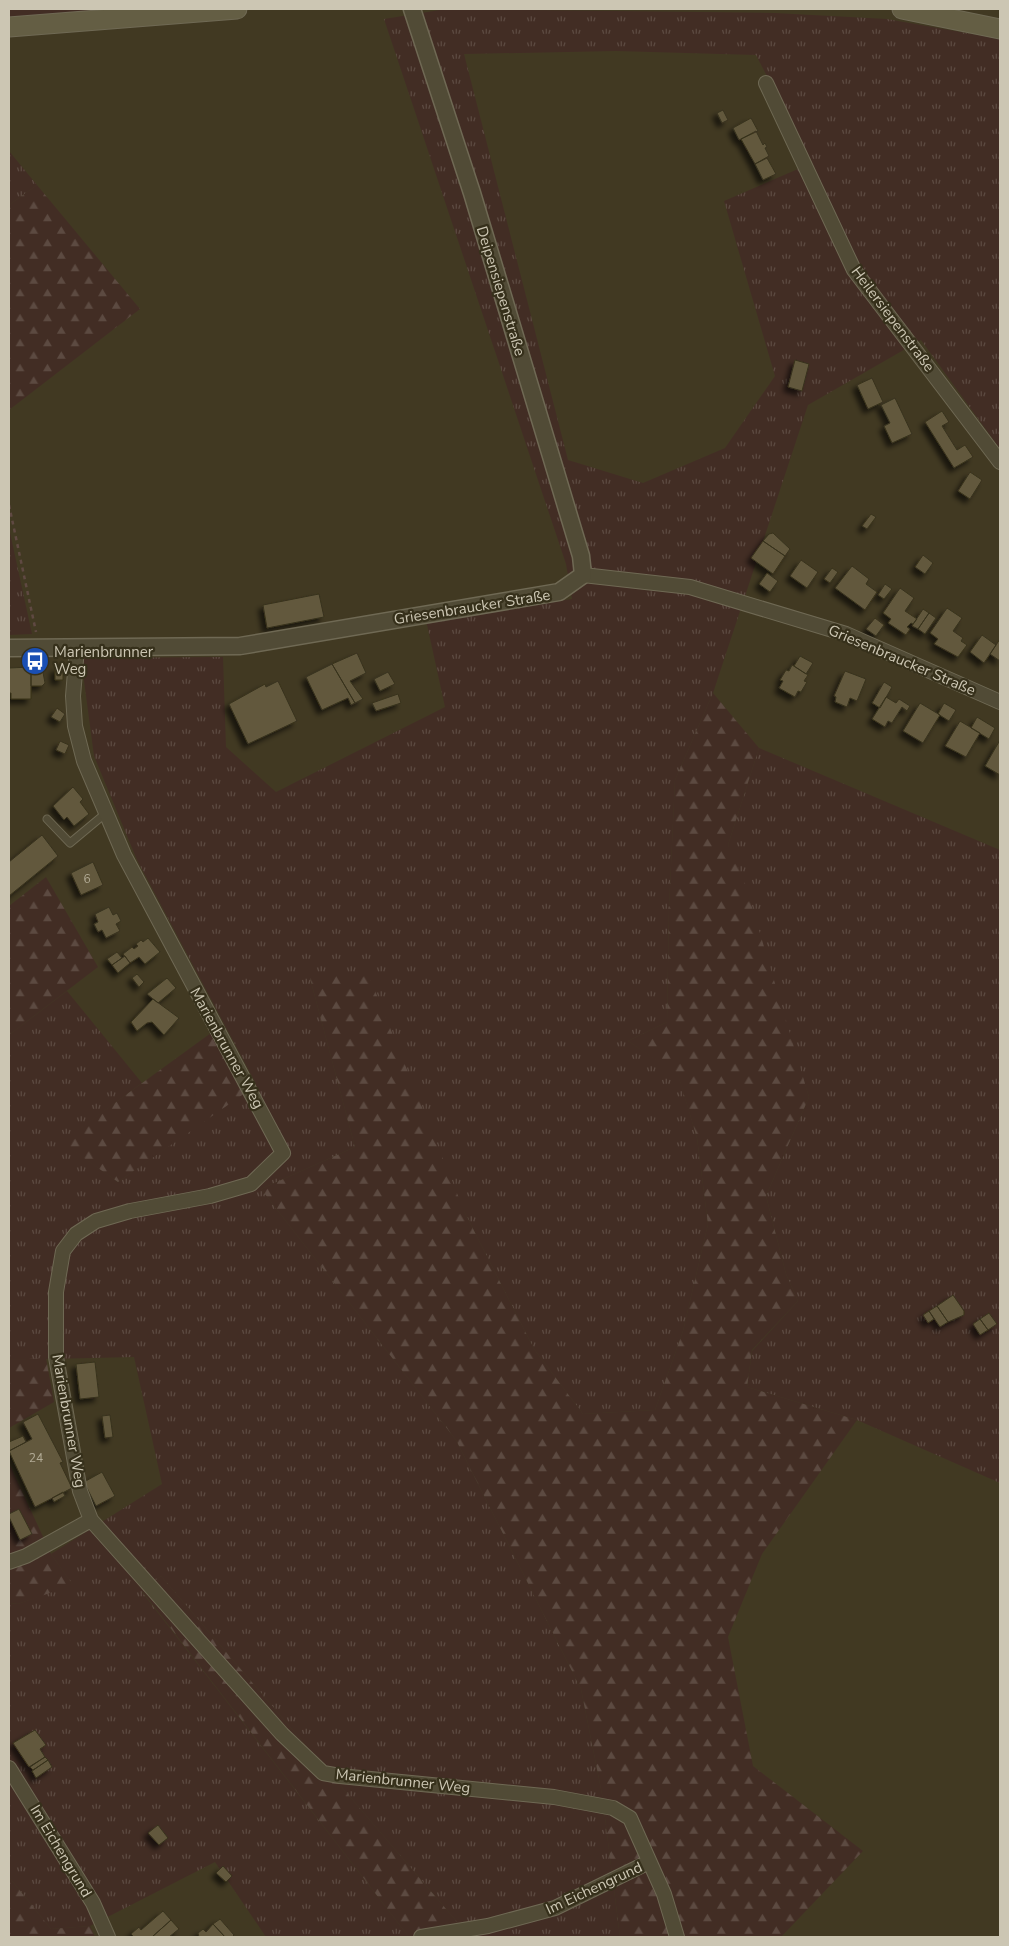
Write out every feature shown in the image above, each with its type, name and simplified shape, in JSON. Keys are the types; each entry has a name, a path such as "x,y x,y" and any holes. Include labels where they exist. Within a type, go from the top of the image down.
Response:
{"main road":[{"path":"9,27 237,9"},
{"path":"902,9 1000,29"}],"street":[{"name":"Deipensiepenstraße","path":"412,9 472,193 582,556 582,574"},
{"name":"Heilersiepenstraße","path":"766,83 854,270 1000,462"},
{"name":"Griesenbraucker Straße","path":"9,648 240,646 559,592 582,574 690,587 846,634 1000,702"},
{"name":"Marienbrunner Weg","path":"77,648 73,696 75,726 84,761 124,855 283,1153 251,1184 210,1196 130,1211 96,1221 76,1234 63,1251 56,1292 56,1357 80,1491 91,1520 282,1734 323,1772 340,1776 554,1797 613,1808 630,1818 664,1894 676,1937"},
{"path":"9,1562 26,1556 91,1520"},
{"name":"Im Eichengrund","path":"9,1768 93,1902 108,1937"},
{"name":"Im Eichengrund","path":"421,1937 488,1926 555,1908 649,1862"}],"lane":[{"path":"47,819 70,843 106,813"}],"path":[{"path":"9,504 39,648"}],"green space":[{"path":"9,9 124,9 9,18"},
{"path":"446,9 775,13 887,19 1000,39 1000,449 921,340 808,405 713,693 675,780 669,908 667,1022 628,1041 678,1074 697,1138 708,1224 683,1331 655,1410 583,1414 534,1349 465,1213 310,978 355,1147 261,1189 456,1440 581,1689 602,1794 620,1937 470,1937 161,1576 142,1592 409,1937 266,1937 215,1862 90,1926 51,1929 9,1877 9,1603 18,1604 72,1584 51,1554 162,1484 134,1357 9,1360 9,1035 67,991 142,1083 62,1142 118,1182 256,1084 137,860 94,756 81,658 223,657 226,747 276,792 445,707 426,620 572,599 566,564 384,19","holes":["616,51 756,55 812,163 724,201 775,376 725,448 643,483 568,460 464,54"]},
{"path":"9,151 37,185 9,205"},
{"path":"37,185 140,309 9,410 9,205"},
{"path":"9,528 32,634 9,635"},
{"path":"713,693 759,748 728,845 744,880 809,1097 766,1196 786,1274 798,1301 752,1350 747,1387 857,1420 762,1554 728,1637 753,1766 863,1851 781,1937 620,1937 602,1794 581,1689 456,1440 261,1189 355,1147 310,978 367,971 465,1213 534,1349 583,1414 655,1410 683,1331 708,1224 697,1138 678,1075 628,1041 667,1022 669,908 675,780"},
{"path":"759,748 1000,850 1000,1483 857,1420 747,1387 752,1351 798,1301 786,1274 766,1196 809,1097 728,845"},
{"path":"46,877 98,967 9,1035 9,906"},
{"path":"211,1033 245,1093 118,1182 61,1142"},
{"path":"46,1358 54,1402 9,1428 9,1360"},
{"path":"9,1463 51,1554 73,1585 18,1604 9,1603"},
{"path":"161,1576 470,1937 409,1937 142,1591"},
{"path":"9,1877 51,1929 90,1926 95,1937 9,1937"}],"building":[{"path":"723,110 728,120 722,123 717,113"},
{"path":"751,118 758,131 739,140 733,128"},
{"path":"756,131 763,145 765,143 769,156 755,164 741,139"},
{"path":"767,158 776,174 763,180 755,164"},
{"path":"795,360 809,364 802,391 788,387"},
{"path":"872,378 883,402 868,409 857,385"},
{"path":"895,398 912,434 892,443 884,426 890,423 881,405"},
{"path":"942,411 949,422 942,426 957,450 965,445 973,457 954,468 925,422"},
{"path":"970,472 982,480 970,499 958,491"},
{"path":"871,514 876,517 867,529 862,526"},
{"path":"773,533 790,549 785,556 763,541 769,534"},
{"path":"763,541 785,556 773,574 751,558"},
{"path":"923,555 933,563 925,574 915,567"},
{"path":"801,560 818,572 807,588 790,576"},
{"path":"852,566 869,579 866,584 877,592 865,610 835,588"},
{"path":"832,568 838,572 830,583 824,579"},
{"path":"767,573 778,581 770,592 759,584"},
{"path":"885,584 892,589 884,599 878,595"},
{"path":"900,588 914,598 905,611 917,619 907,627 910,629 906,635 888,623 891,619 883,613"},
{"path":"319,594 324,617 267,628 263,605"},
{"path":"947,608 962,618 953,631 963,638 961,641 967,645 958,657 934,644 938,639 930,633"},
{"path":"923,609 929,613 918,629 912,626"},
{"path":"929,613 936,618 925,634 918,629"},
{"path":"875,618 884,625 876,636 866,629"},
{"path":"982,635 996,645 984,663 970,652"},
{"path":"1000,639 1000,661 990,654"},
{"path":"357,653 366,673 350,681 363,699 355,703 332,664"},
{"path":"800,656 813,663 806,674 794,666"},
{"path":"332,664 355,703 351,705 348,698 322,710 306,677"},
{"path":"792,665 808,675 804,681 807,682 801,692 798,691 795,697 779,688 783,681 780,680 786,670 789,671"},
{"path":"31,667 31,699 11,699 11,693 9,693 9,668"},
{"path":"31,667 42,667 45,683 42,686 31,686"},
{"path":"55,668 63,668 63,680 55,680"},
{"path":"845,671 866,679 857,701 850,698 847,707 835,702 836,697 834,696"},
{"path":"388,672 395,684 380,691 374,679"},
{"path":"278,681 297,721 248,744 229,704 265,684 266,687"},
{"path":"884,682 892,687 880,708 872,703"},
{"path":"398,694 401,703 376,711 372,703"},
{"path":"886,697 896,703 899,699 910,706 907,711 902,707 892,723 888,721 885,727 872,719"},
{"path":"920,703 940,715 923,743 903,731"},
{"path":"944,703 956,710 949,721 938,714"},
{"path":"57,708 65,714 60,722 51,717"},
{"path":"977,717 995,728 989,739 971,728"},
{"path":"960,721 980,733 966,757 945,746"},
{"path":"1000,740 1000,775 985,766"},
{"path":"60,741 69,745 65,754 56,750"},
{"path":"73,787 83,799 80,802 89,814 74,826 67,817 64,820 53,806"},
{"path":"42,835 58,856 9,896 9,862"},
{"path":"93,862 103,885 81,895 71,873"},
{"path":"109,907 113,915 117,913 121,921 116,924 120,931 106,938 102,930 98,932 94,924 98,922 95,914"},
{"path":"148,938 160,952 145,964 139,957 130,963 123,954 132,947 134,949 138,946 136,944 141,940 143,942"},
{"path":"117,952 122,958 112,965 107,959"},
{"path":"125,956 130,963 118,973 112,965"},
{"path":"137,974 144,982 139,987 132,978"},
{"path":"167,978 176,988 158,1003 147,994"},
{"path":"153,999 179,1018 164,1035 152,1022 147,1023 137,1031 131,1022"},
{"path":"953,1295 964,1311 964,1315 948,1322 937,1306"},
{"path":"937,1306 948,1322 940,1327 929,1311"},
{"path":"929,1311 934,1319 928,1323 923,1315"},
{"path":"989,1313 997,1324 988,1330 980,1319"},
{"path":"980,1319 988,1330 980,1335 973,1324"},
{"path":"95,1362 99,1397 80,1399 76,1364"},
{"path":"38,1414 63,1462 60,1463 72,1488 35,1507 9,1451 32,1439 23,1422"},
{"path":"110,1415 113,1437 105,1438 102,1416"},
{"path":"23,1436 26,1442 9,1451 9,1442"},
{"path":"102,1472 115,1496 96,1506 84,1482"},
{"path":"63,1492 65,1496 54,1502 52,1498"},
{"path":"19,1509 32,1534 20,1540 9,1517 9,1514"},
{"path":"35,1730 46,1745 40,1749 45,1757 29,1767 13,1743"},
{"path":"45,1757 48,1760 33,1770 30,1767"},
{"path":"48,1760 52,1767 36,1778 32,1771"},
{"path":"158,1825 168,1838 159,1845 148,1833"},
{"path":"223,1866 232,1876 226,1882 216,1873"},
{"path":"163,1911 171,1920 152,1937 134,1937 131,1934 139,1927 141,1930"},
{"path":"220,1919 234,1935 232,1937 225,1937 213,1924"},
{"path":"171,1920 179,1929 169,1937 152,1937"},
{"path":"213,1924 225,1937 199,1937 198,1933 203,1929 206,1932"}],"place":[{"name":"Marienbrunner Weg","path":"35,661"}]}
